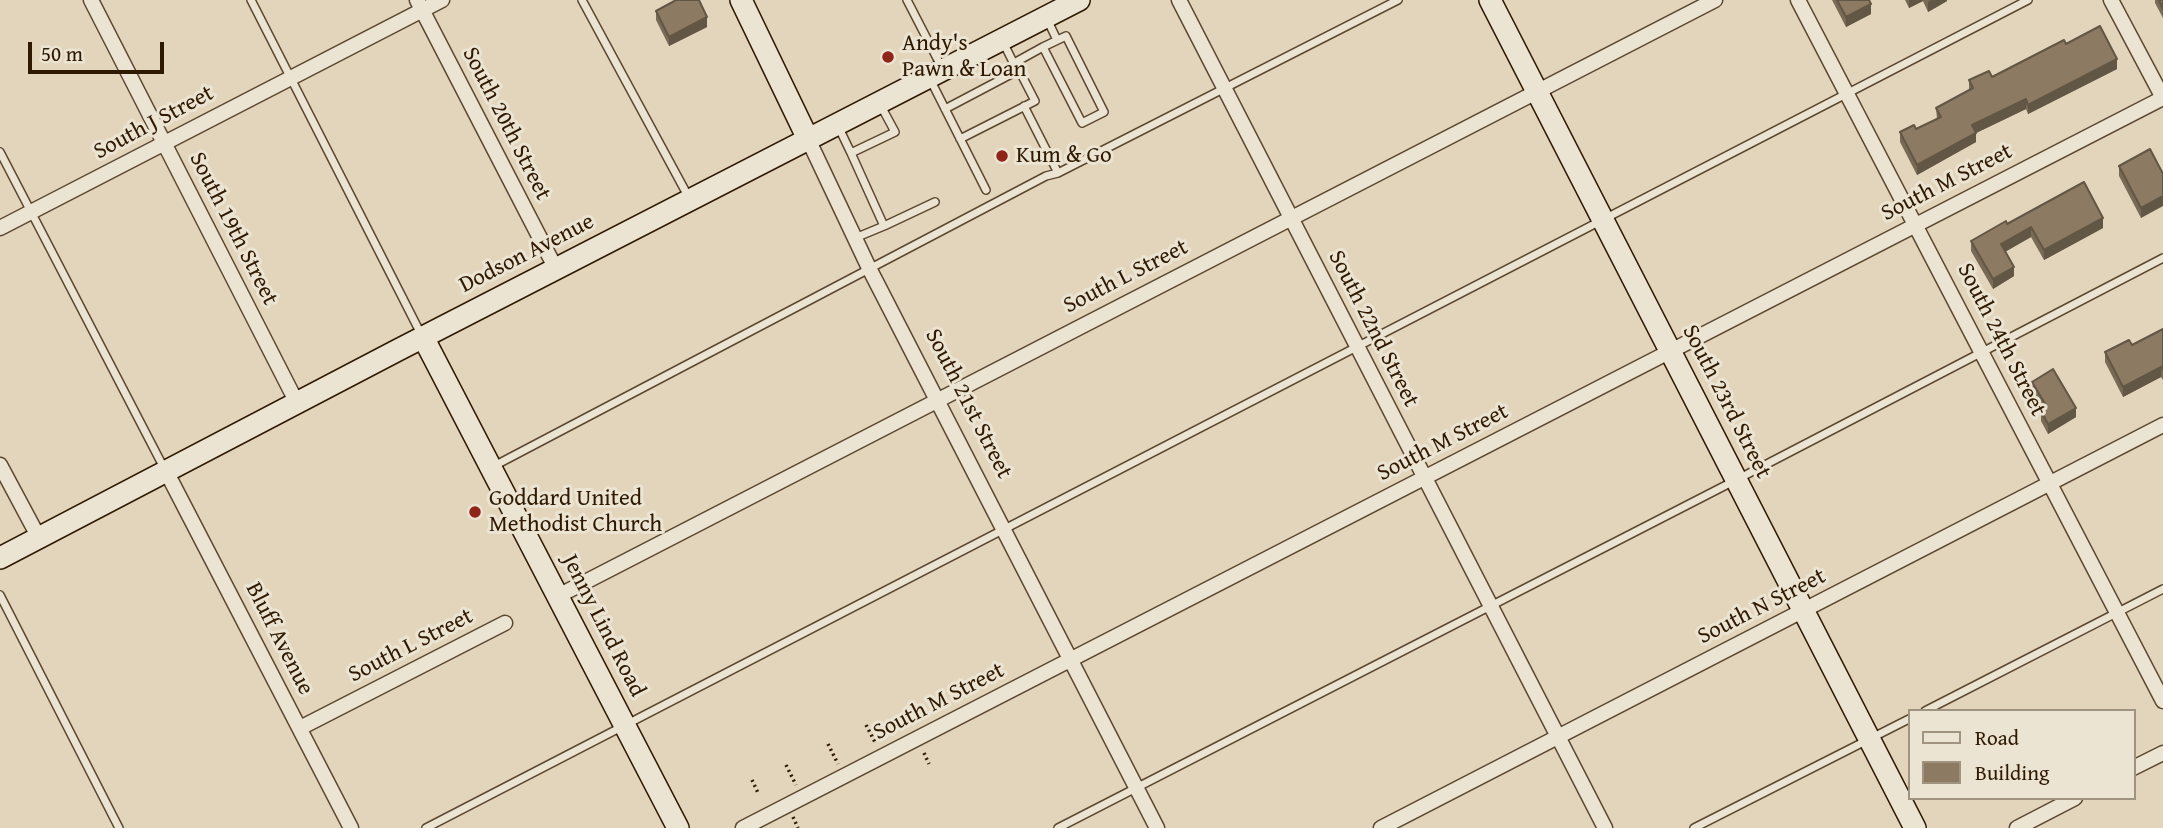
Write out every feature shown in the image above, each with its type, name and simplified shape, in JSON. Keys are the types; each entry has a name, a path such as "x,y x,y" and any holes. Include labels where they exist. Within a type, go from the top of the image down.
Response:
{"street":[{"name":"South 19th Street","path":"90,0 297,403"},
{"name":"South J Street","path":"0,228 290,78 419,5 442,0"},
{"name":"South 21st Street","path":"741,0 869,268 1157,828"},
{"name":"South 22nd Street","path":"1179,0 1605,828"},
{"name":"South 23rd Street","path":"1490,0 1916,828"},
{"name":"South L Street","path":"558,596 1715,0"},
{"name":"South 24th Street","path":"1798,0 2163,701"},
{"path":"2111,0 2163,98"},
{"name":"Dodson Avenue","path":"0,558 1075,1"},
{"name":"South 20th Street","path":"419,5 556,269"},
{"name":"South M Street","path":"744,828 2163,98"},
{"name":"Jenny Lind Road","path":"423,337 678,828"},
{"name":"South N Street","path":"1381,828 2163,425"},
{"path":"0,466 38,538"},
{"name":"Bluff Avenue","path":"166,471 351,828"},
{"name":"South L Street","path":"300,728 505,623"},
{"path":"2135,767 2163,753"},
{"path":"2017,828 2071,800"}],"lane":[{"path":"251,0 423,337"},
{"path":"582,0 690,200"},
{"path":"907,0 936,73 945,109 986,190"},
{"path":"491,467 1046,176 1058,173 1398,0"},
{"path":"426,828 2028,0"},
{"path":"1046,17 1057,40"},
{"path":"1014,63 1043,47 1066,36 1104,112 1082,123 1043,47"},
{"path":"960,139 1035,101 1002,40"},
{"path":"945,109 1018,71"},
{"path":"851,153 895,132 880,102"},
{"path":"1024,106 1058,173"},
{"path":"837,124 884,226"},
{"path":"0,152 166,471"},
{"path":"855,238 935,202"},
{"path":"1058,828 2163,258"},
{"path":"1929,709 2163,589"},
{"path":"0,596 119,828"},
{"path":"1694,828 1908,720"}],"path":[{"path":"752,780 759,795"}],"building":[{"path":"676,0 699,0 707,17 669,37 656,11"},
{"path":"1837,0 1869,0 1871,4 1846,17"},
{"path":"2100,26 2117,59 2028,105 2026,99 1972,125 1976,133 1917,165 1900,132 1914,125 1916,129 1941,117 1936,108 1973,88 1969,80 1989,71 1992,77 2064,40 2066,44"},
{"path":"2150,149 2163,174 2163,196 2141,208 2119,166"},
{"path":"2084,182 2103,218 2044,250 2031,227 2001,244 2014,267 1993,279 1971,241"},
{"path":"2163,329 2163,370 2161,367 2123,387 2105,352 2129,340 2132,345"},
{"path":"2053,369 2076,408 2048,424 2041,411 2047,407 2032,382"}],"place":[{"name":"Andy's Pawn & Loan","path":"888,57"},
{"name":"Kum & Go","path":"1002,156"},
{"name":"Goddard United Methodist Church","path":"475,512"}]}
